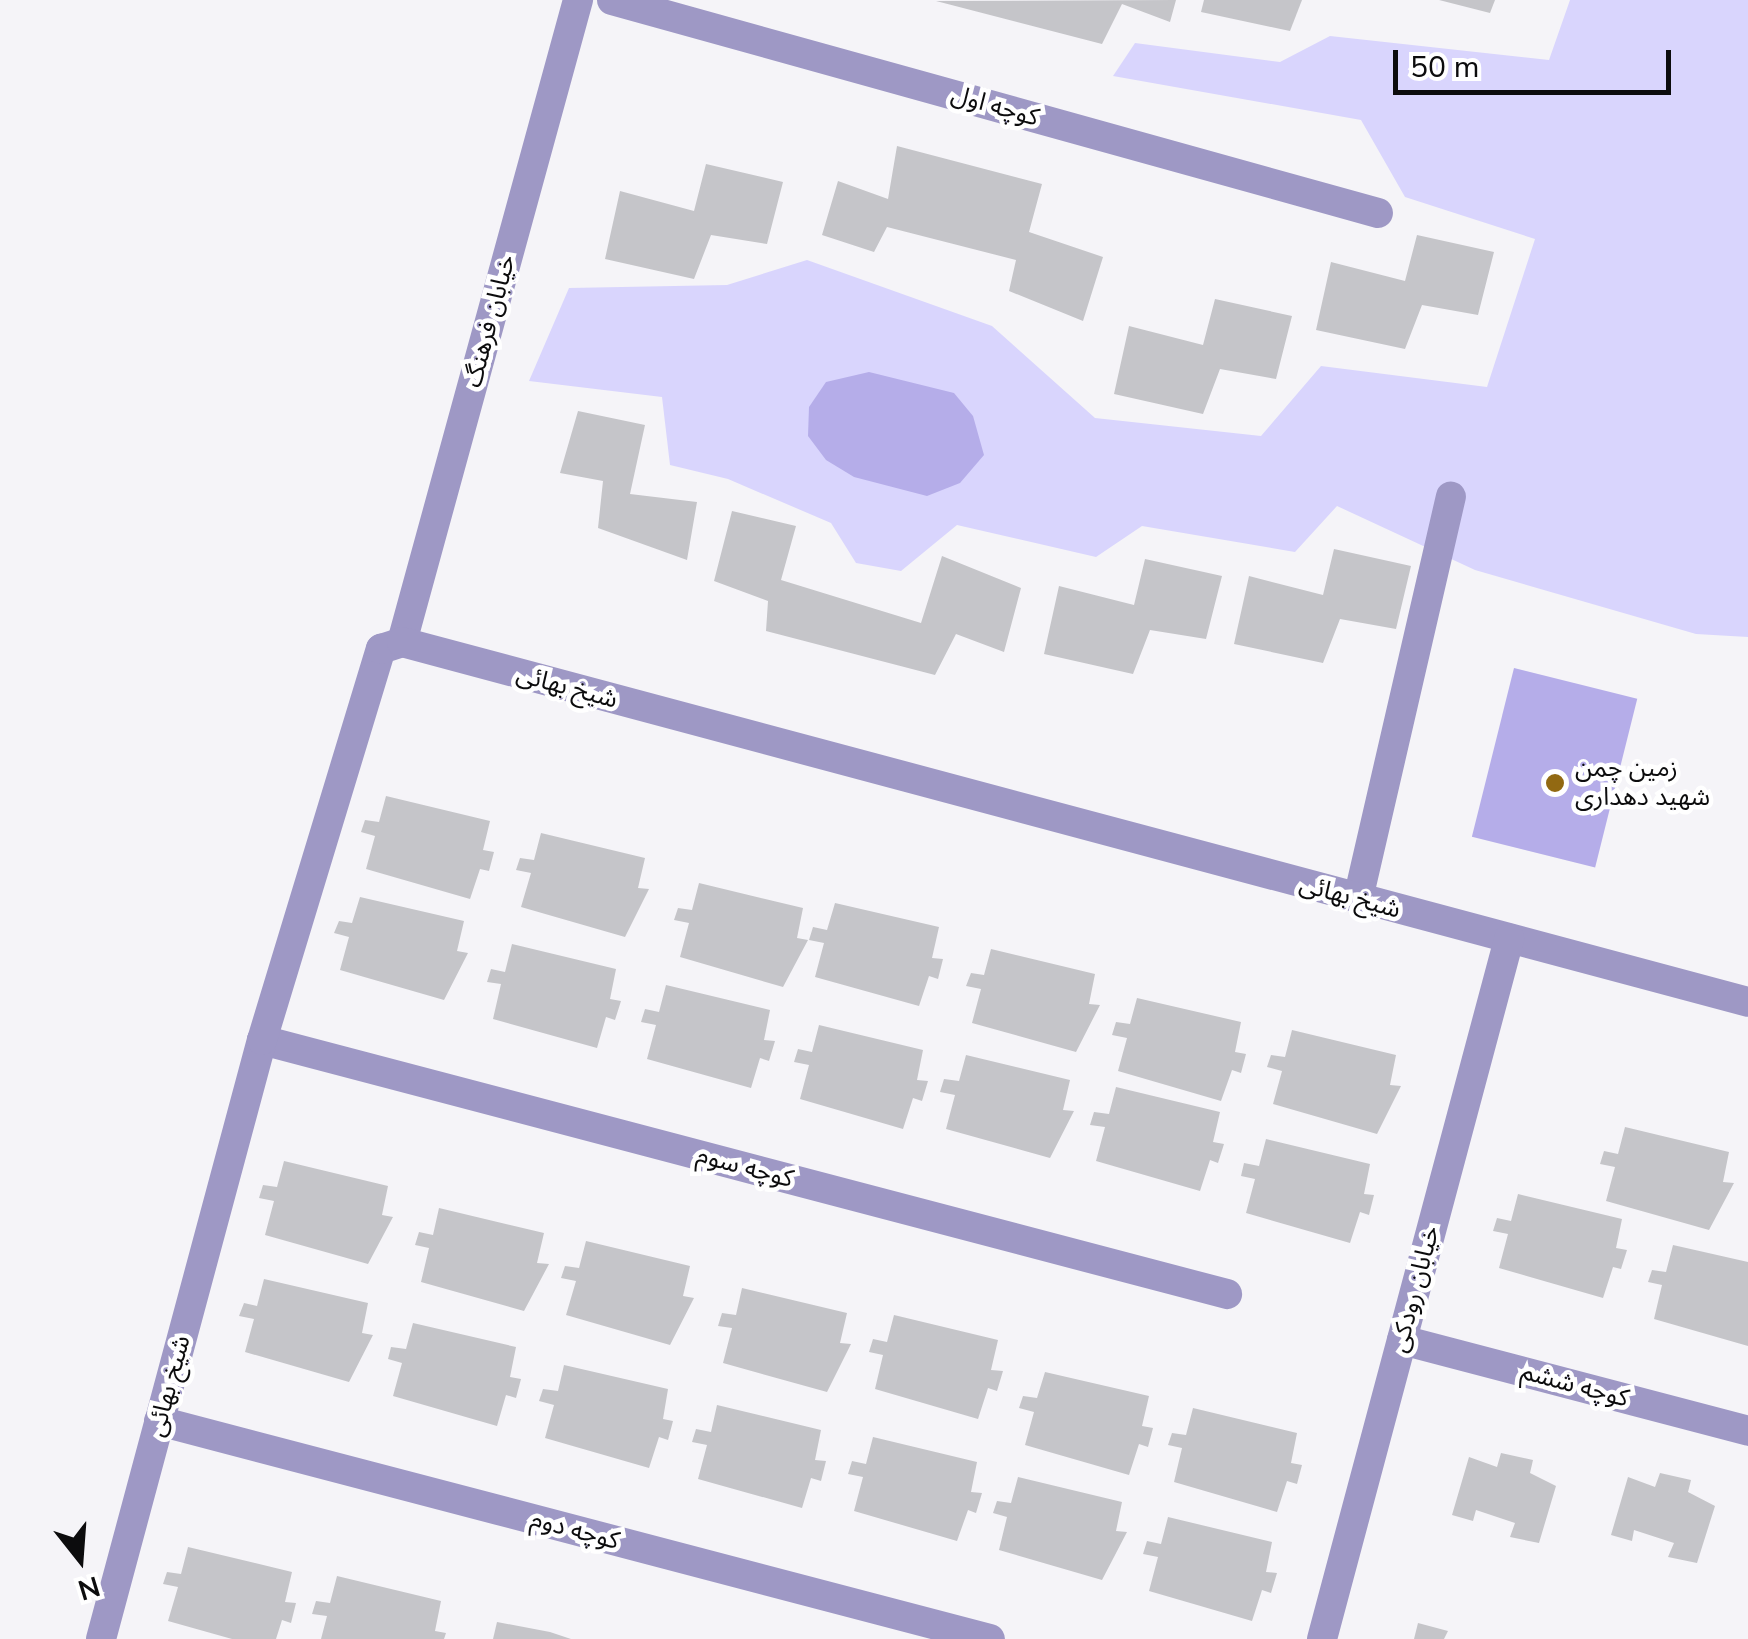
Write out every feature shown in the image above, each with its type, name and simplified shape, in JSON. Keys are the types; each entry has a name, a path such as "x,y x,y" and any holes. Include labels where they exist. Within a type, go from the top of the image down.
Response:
{"street":[{"name":"خیابان فرهنگ","path":"402,642 578,0"},
{"name":"کوچه اول","path":"612,0 1378,213"},
{"path":"1358,899 1451,497"},
{"name":"شیخ بهائی","path":"101,1639 262,1040 381,649 402,642 1748,1002"},
{"name":"خیابان رودکی","path":"1322,1639 1509,939"},
{"name":"کوچه سوم","path":"262,1040 1228,1294"},
{"name":"کوچه ششم","path":"1402,1340 1748,1431"},
{"name":"کوچه دوم","path":"160,1421 990,1639"}],"shaded area":[{"path":"1570,0 1748,0 1748,637 1696,634 1475,570 1337,506 1295,552 1142,526 1096,557 957,525 901,571 856,563 831,523 728,479 670,465 662,397 529,381 569,288 727,285 807,260 992,326 1095,418 1261,436 1321,366 1487,387 1535,239 1405,197 1361,120 1113,76 1135,43 1280,62 1330,36 1549,60"},
{"path":"869,372 954,393 973,416 984,455 960,483 927,496 854,477 826,460 808,436 809,407 826,382"},
{"name":"زمین چمن شهید دهداری","path":"1514,668 1637,699 1595,868 1472,837"}],"building":[{"path":"1176,0 1170,22 1122,4 1102,44 936,1"},
{"path":"1204,0 1302,0 1290,31 1201,12"},
{"path":"1439,0 1495,0 1490,13"},
{"path":"897,146 1042,184 1029,232 1103,257 1083,321 1009,291 1016,260 887,227 874,252 822,235 838,181 888,199"},
{"path":"706,164 783,182 767,244 711,235 694,279 605,259 620,191 694,211"},
{"path":"1417,235 1494,252 1478,315 1422,305 1405,349 1316,330 1331,262 1405,281"},
{"path":"1215,299 1292,316 1276,379 1220,369 1203,414 1114,394 1129,326 1203,345"},
{"path":"578,411 645,425 630,494 697,502 687,560 598,528 603,481 560,473"},
{"path":"732,511 796,526 781,580 921,623 942,556 1021,588 1004,652 956,634 935,675 766,631 768,601 714,581"},
{"path":"1334,549 1411,566 1396,629 1340,619 1323,663 1234,644 1249,576 1323,595"},
{"path":"1145,559 1222,576 1206,639 1150,630 1133,674 1044,654 1059,586 1134,605"},
{"path":"386,796 490,821 483,850 494,852 489,871 480,869 470,899 366,869 375,836 361,832 365,820 379,822"},
{"path":"541,833 645,858 638,888 649,889 625,937 521,907 531,873 516,870 520,858 534,860"},
{"path":"699,883 803,908 797,938 808,940 783,987 680,957 689,923 674,920 678,908 692,910"},
{"path":"360,897 464,921 457,951 468,953 444,1000 340,970 349,937 334,933 339,921 352,923"},
{"path":"835,903 939,927 932,958 943,959 938,979 929,976 919,1006 815,977 824,943 809,940 813,927 827,930"},
{"path":"512,944 616,969 610,999 621,1001 615,1020 606,1017 597,1048 493,1019 501,984 487,982 491,969 505,972"},
{"path":"991,949 1095,974 1089,1004 1100,1005 1076,1052 972,1023 981,989 966,986 971,973 984,975"},
{"path":"666,985 770,1010 764,1040 775,1041 769,1061 760,1058 751,1088 647,1059 656,1025 641,1022 645,1009 659,1012"},
{"path":"1137,998 1241,1022 1235,1052 1246,1054 1241,1073 1232,1070 1221,1101 1118,1071 1127,1038 1112,1035 1116,1022 1130,1024"},
{"path":"819,1025 923,1050 917,1080 928,1081 922,1101 913,1098 903,1129 800,1099 809,1065 794,1062 798,1049 812,1052"},
{"path":"1292,1030 1396,1055 1390,1085 1401,1086 1377,1134 1273,1104 1282,1071 1267,1067 1271,1055 1285,1057"},
{"path":"966,1055 1070,1080 1063,1110 1074,1111 1050,1158 946,1129 955,1095 940,1092 944,1079 959,1081"},
{"path":"1116,1087 1220,1112 1213,1142 1224,1144 1218,1163 1210,1160 1200,1191 1096,1161 1105,1127 1090,1125 1094,1112 1109,1114"},
{"path":"1625,1127 1729,1152 1723,1182 1734,1183 1709,1230 1606,1201 1615,1167 1600,1164 1604,1151 1618,1154"},
{"path":"1266,1139 1370,1164 1364,1194 1374,1195 1369,1215 1360,1212 1350,1243 1246,1213 1255,1179 1241,1176 1244,1163 1259,1166"},
{"path":"284,1161 388,1186 382,1215 393,1217 368,1264 265,1235 274,1201 259,1198 263,1185 277,1187"},
{"path":"1518,1194 1622,1219 1616,1248 1627,1250 1621,1269 1613,1267 1603,1298 1499,1268 1508,1234 1493,1231 1497,1218 1511,1221"},
{"path":"439,1208 544,1233 537,1263 549,1264 524,1311 421,1282 429,1248 415,1245 419,1232 433,1235"},
{"path":"586,1241 690,1266 683,1296 694,1298 670,1345 566,1315 576,1281 561,1278 565,1266 579,1268"},
{"path":"1673,1245 1748,1262 1748,1346 1654,1319 1662,1285 1648,1282 1652,1270 1666,1272"},
{"path":"264,1279 368,1303 362,1333 373,1335 349,1382 245,1352 254,1319 239,1316 244,1303 257,1306"},
{"path":"742,1288 847,1313 840,1343 851,1344 827,1392 723,1363 732,1328 718,1326 722,1313 736,1315"},
{"path":"894,1315 998,1340 991,1370 1003,1371 997,1391 988,1388 978,1419 875,1389 883,1355 869,1352 873,1339 887,1342"},
{"path":"413,1323 516,1347 510,1377 521,1379 516,1398 506,1395 497,1426 393,1396 402,1363 388,1359 391,1347 406,1349"},
{"path":"564,1365 668,1389 663,1419 673,1421 668,1440 659,1437 649,1468 545,1438 554,1405 539,1401 543,1389 558,1391"},
{"path":"1045,1372 1149,1396 1142,1426 1153,1428 1148,1447 1139,1444 1129,1475 1025,1445 1034,1412 1019,1408 1023,1396 1037,1398"},
{"path":"717,1405 821,1430 815,1460 826,1461 821,1481 811,1478 802,1508 698,1479 707,1445 692,1442 696,1429 711,1432"},
{"path":"1193,1408 1297,1433 1291,1463 1302,1465 1297,1484 1287,1481 1277,1512 1174,1482 1182,1448 1168,1445 1172,1433 1186,1435"},
{"path":"873,1437 977,1462 971,1492 982,1493 976,1513 968,1510 957,1541 854,1511 863,1477 848,1474 852,1461 866,1464"},
{"path":"1501,1453 1533,1460 1530,1473 1556,1486 1539,1543 1510,1537 1515,1523 1476,1510 1473,1521 1452,1515 1469,1457 1497,1467"},
{"path":"1660,1473 1691,1480 1688,1492 1715,1506 1697,1563 1668,1557 1674,1543 1634,1530 1632,1541 1611,1535 1628,1477 1655,1487"},
{"path":"1018,1477 1122,1502 1116,1531 1127,1532 1102,1580 999,1550 1007,1517 993,1513 997,1501 1011,1503"},
{"path":"1168,1517 1272,1542 1266,1572 1277,1573 1271,1593 1262,1590 1252,1621 1149,1591 1158,1557 1143,1554 1147,1541 1161,1544"},
{"path":"188,1547 292,1572 285,1602 296,1603 291,1623 282,1620 276,1639 232,1639 168,1621 178,1587 163,1584 167,1572 181,1574"},
{"path":"337,1576 441,1601 435,1631 446,1633 444,1639 321,1639 327,1616 312,1614 316,1601 330,1603"},
{"path":"497,1622 550,1632 571,1639 493,1639"},
{"path":"1418,1623 1448,1631 1444,1639 1414,1639"}],"place":[{"name":"زمین چمن شهید دهداری","path":"1555,783"}]}
